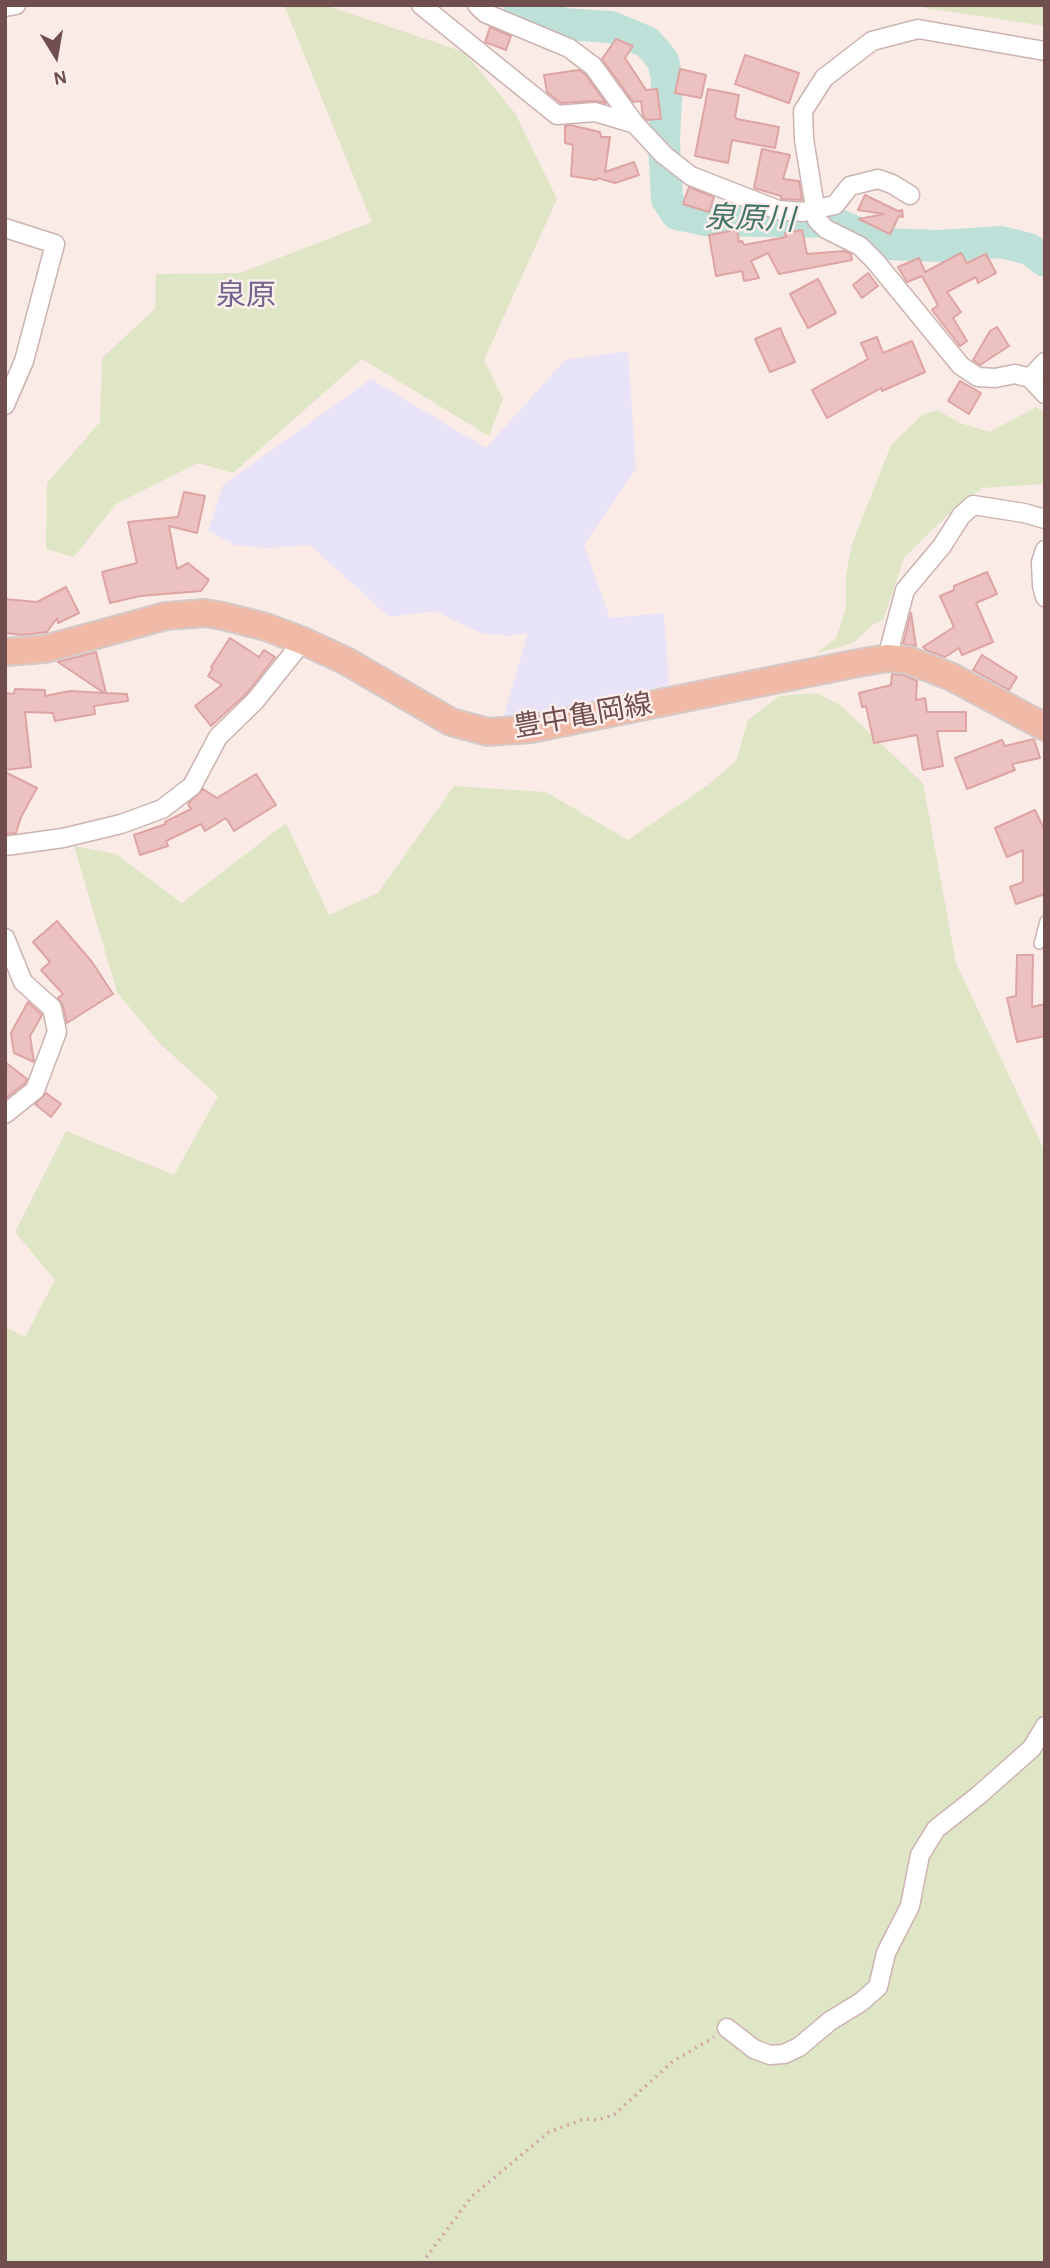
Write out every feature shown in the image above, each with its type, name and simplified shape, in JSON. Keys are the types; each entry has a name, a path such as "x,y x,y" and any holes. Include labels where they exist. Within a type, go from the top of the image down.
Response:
{"main road":[{"name":"豊中亀岡線","path":"5,652 45,649 166,616 205,613 245,621 303,641 346,661 451,722 488,732 531,729 887,658 908,660 952,677 1045,727"}],"street":[{"path":"5,7 16,5"},
{"path":"421,5 557,115 595,112 635,124"},
{"path":"477,5 485,13 569,48 593,66 635,124 664,156 691,176 778,210 803,212 835,205 850,186 878,179 910,195"},
{"path":"1045,51 918,29 872,41 824,78 803,111 804,139 817,220 826,229 860,246 876,261 961,366 978,377 995,378 1015,374 1030,378 1045,394"},
{"path":"5,228 55,244 24,361 5,405"},
{"path":"1030,378 1045,362"},
{"path":"887,658 905,590 942,546 961,516 974,505 1045,519"},
{"path":"1045,550 1041,562 1045,597"},
{"path":"5,846 63,838 121,824 162,809 192,786 218,737 256,701 303,641"},
{"path":"5,938 23,982 52,1008 57,1032 35,1090 5,1114"},
{"path":"727,2028 754,2049 770,2055 784,2054 799,2047 878,1987 886,1953 910,1906 920,1855 936,1829 1032,1748 1045,1727"}],"lane":[{"path":"1039,944 1045,921"}],"path":[{"path":"422,2263 472,2196 549,2132 584,2119 598,2120 615,2114 673,2062 727,2028"}],"shaded area":[{"path":"628,351 636,469 584,545 610,618 664,613 669,685 502,722 528,633 508,636 481,633 435,611 389,617 310,545 267,548 235,545 208,531 223,485 371,379 486,448 565,360"}],"green space":[{"path":"284,5 325,5 464,52 515,113 557,199 484,360 503,399 489,436 362,359 233,473 198,463 116,504 74,557 46,549 47,483 100,422 102,358 155,309 156,274 240,273 372,222"},
{"path":"921,5 1045,5 1045,26 925,8"},
{"path":"1036,407 1045,413 1045,484 982,488 944,518 904,558 883,620 874,624 853,643 817,653 836,638 846,608 846,575 852,544 891,445 922,415 937,410 960,423 990,432"},
{"path":"816,693 840,705 923,783 956,963 1045,1152 1045,2263 5,2263 5,1327 25,1337 55,1280 15,1232 66,1131 174,1175 218,1096 158,1042 117,992 74,846 116,854 182,903 286,823 329,915 378,893 454,786 546,792 628,840 708,785 736,761 748,720 779,696"}],"building":[{"path":"490,27 511,36 506,50 485,42"},
{"path":"616,39 633,46 625,58 646,90 657,89 661,119 647,120 643,116 641,101 633,102 602,59"},
{"path":"745,55 799,73 789,103 735,84"},
{"path":"680,69 706,75 701,98 675,93"},
{"path":"579,70 585,74 606,103 561,103 547,92 544,75"},
{"path":"708,89 739,95 735,117 737,119 779,127 775,148 732,140 728,163 695,156"},
{"path":"565,126 600,132 601,137 610,137 605,172 634,162 639,175 615,183 598,178 596,180 571,176 573,145 565,143"},
{"path":"762,149 790,155 783,179 799,181 802,200 781,199 781,196 754,188"},
{"path":"689,187 714,197 709,212 683,204"},
{"path":"865,195 898,211 902,210 903,217 899,216 890,234 859,219 884,214 858,210"},
{"path":"737,230 739,242 742,241 744,245 786,237 785,233 802,230 807,254 844,251 851,254 852,260 779,274 768,253 751,261 759,278 744,281 742,271 716,276 709,235"},
{"path":"961,253 967,263 986,254 996,273 978,283 976,277 947,292 961,312 953,318 967,341 960,346 932,310 938,305 922,276 907,282 898,267 919,258 925,272"},
{"path":"868,273 878,286 862,298 853,285"},
{"path":"818,279 836,313 808,328 790,294"},
{"path":"997,327 1009,346 980,365 973,360 990,331"},
{"path":"780,328 795,362 770,372 755,339"},
{"path":"877,337 883,353 912,341 925,372 882,391 881,388 827,418 812,390 868,359 861,343"},
{"path":"960,381 981,393 969,414 948,401"},
{"path":"184,492 205,496 197,533 169,526 177,569 188,563 209,580 201,591 140,596 110,603 102,572 137,563 128,522 178,517"},
{"path":"987,572 997,594 976,603 993,642 962,655 959,648 945,657 926,650 923,647 954,627 940,596 954,590 954,586"},
{"path":"66,587 79,613 58,623 57,618 47,632 22,635 5,633 5,599 37,602"},
{"path":"911,613 916,646 903,644"},
{"path":"230,638 259,657 264,650 275,657 247,693 211,726 195,706 222,685 208,676"},
{"path":"96,652 106,693 127,694 128,701 94,706 95,714 55,721 53,713 25,712 31,767 5,770 5,693 14,694 15,689 45,690 45,696 70,691 104,693 58,662"},
{"path":"982,655 1017,677 1009,690 973,670"},
{"path":"892,674 904,675 917,681 916,700 925,698 927,712 966,712 966,731 937,731 943,766 923,770 917,735 874,743 866,706 862,707 859,693 891,685"},
{"path":"1034,739 1040,758 1012,764 1015,770 967,789 955,758 1002,740 1005,746"},
{"path":"5,772 37,788 21,817 16,833 5,834"},
{"path":"256,774 276,805 234,831 226,818 205,831 201,824 166,841 168,846 140,855 134,835 166,824 165,822 191,809 188,804 203,789 217,798"},
{"path":"1035,810 1045,831 1045,894 1016,904 1010,887 1023,882 1023,850 1007,857 995,828"},
{"path":"57,921 92,962 113,994 67,1023 58,998 63,994 41,970 50,962 33,942"},
{"path":"1017,955 1033,955 1032,1007 1045,1004 1045,1036 1017,1042 1007,998 1016,996"},
{"path":"28,1002 42,1015 30,1036 34,1062 14,1053 11,1033"},
{"path":"5,1062 27,1079 5,1099"},
{"path":"46,1093 61,1104 51,1117 35,1104"}],"waterway":[{"name":"泉原川","path":"519,5 564,24 611,27 647,42 657,53 663,61 667,78 664,142 667,199 677,214 706,220 832,222 884,244 940,246 1001,242 1029,249 1045,261"}],"district":[{"name":"泉原","path":"246,296"}]}
